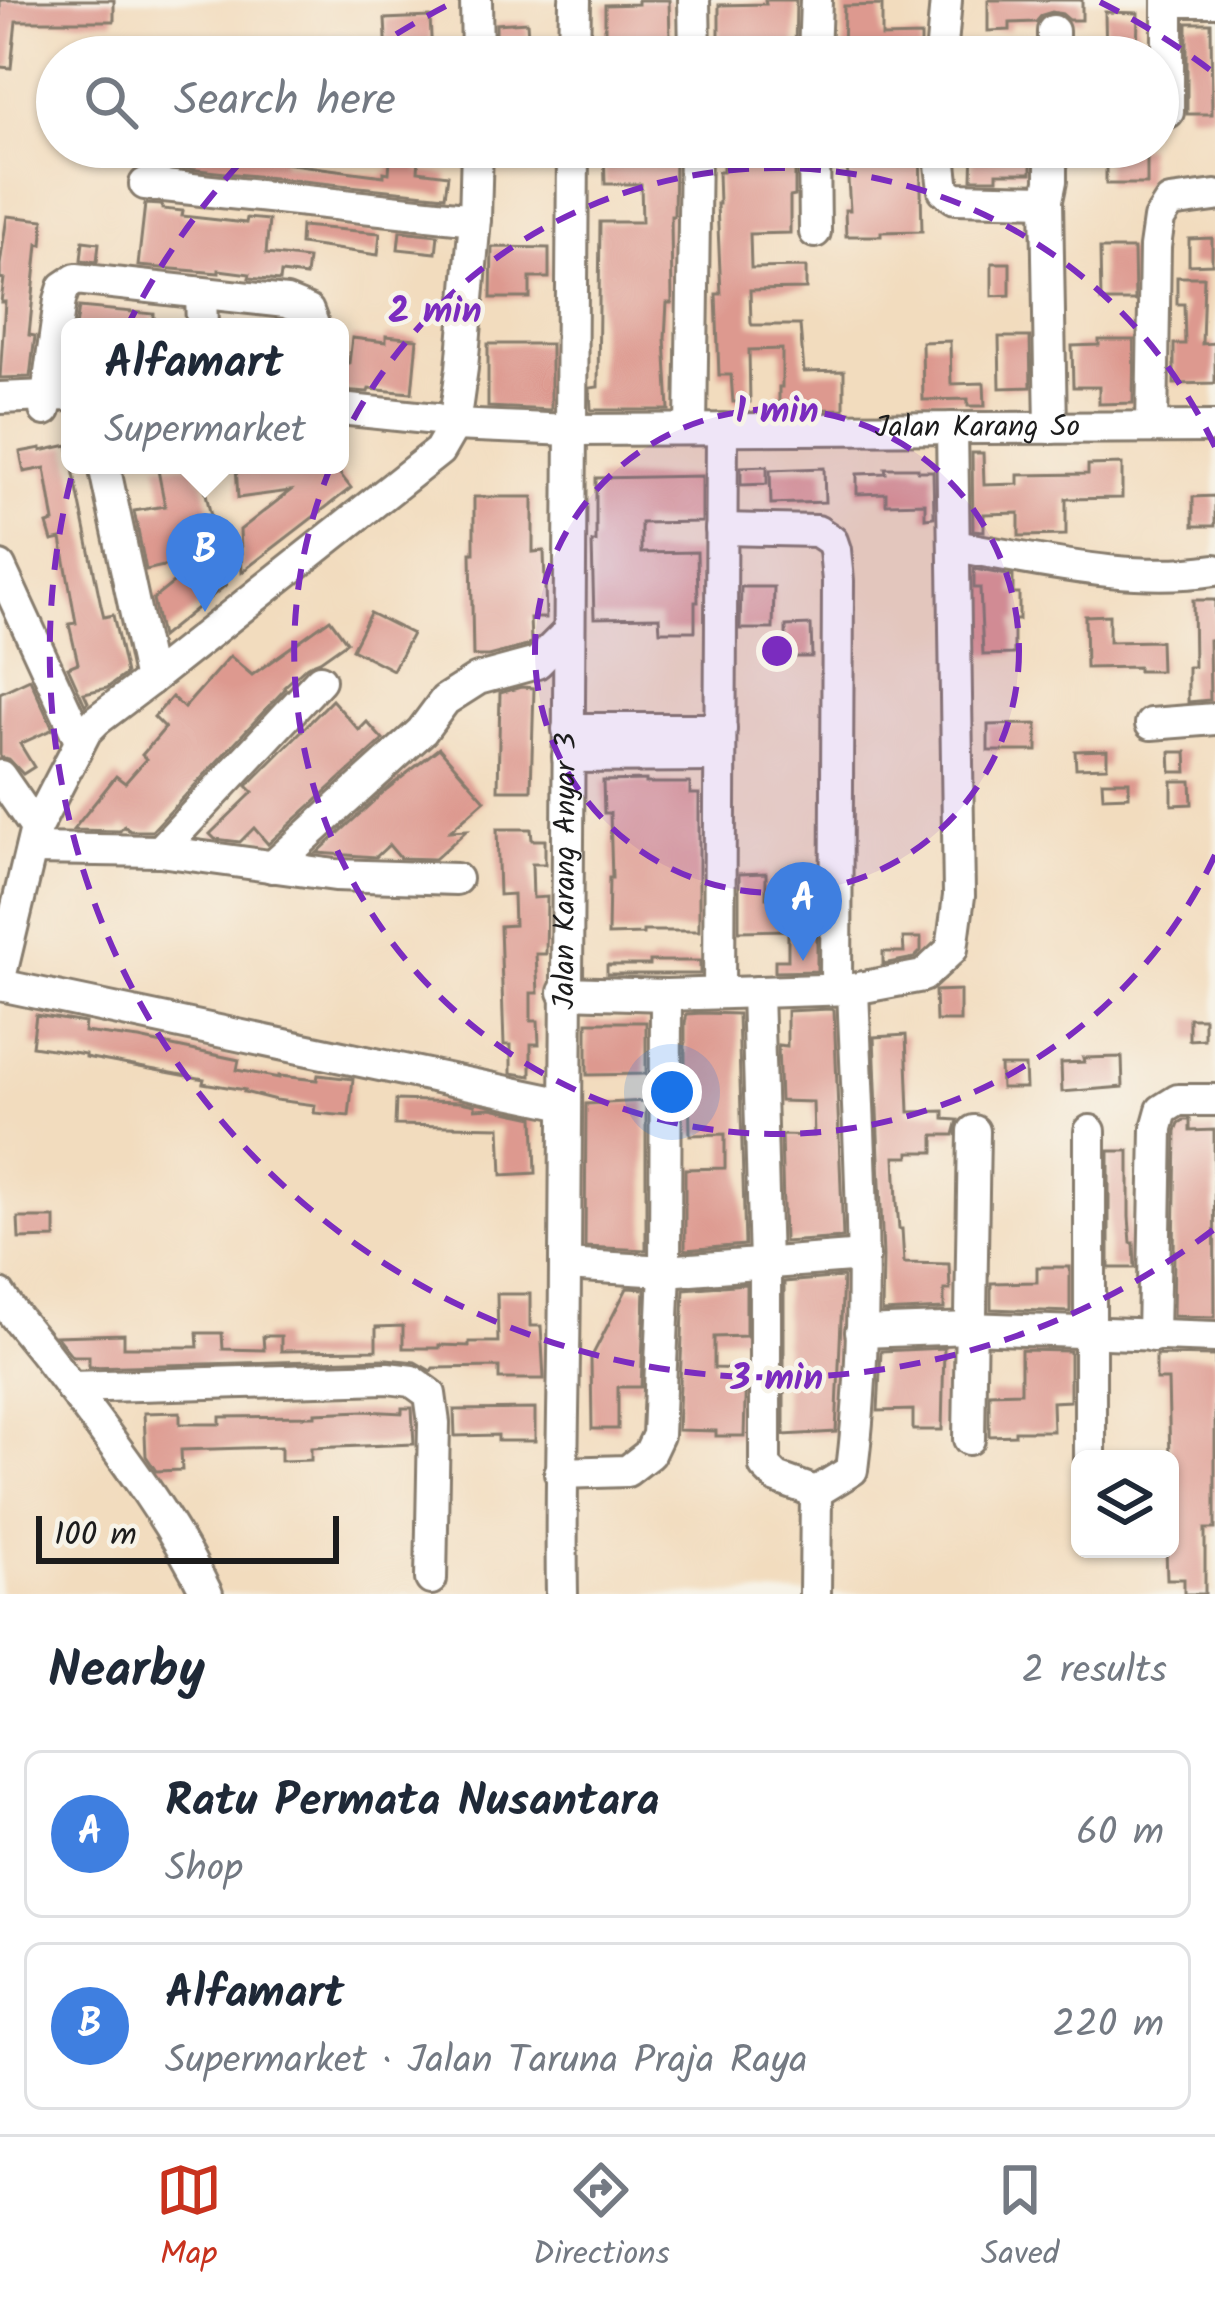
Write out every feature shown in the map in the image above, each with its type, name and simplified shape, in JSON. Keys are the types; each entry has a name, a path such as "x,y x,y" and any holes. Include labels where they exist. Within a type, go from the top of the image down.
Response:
{"street":[{"path":"476,0 477,36"},
{"path":"574,36 575,0"},
{"path":"694,0 695,36"},
{"path":"815,36 816,0"},
{"path":"943,36 946,0"},
{"path":"1168,36 1168,0 1215,2"},
{"path":"476,168 462,368 454,425 439,451 97,720 80,741 34,838 1,966 565,1104"},
{"name":"Jalan Karang Anyar 3","path":"562,1594 573,168"},
{"path":"696,168 706,429 721,529 719,993"},
{"path":"814,168 814,232"},
{"path":"941,168 944,190 955,198 1047,200"},
{"path":"1051,168 1047,200 1052,428"},
{"path":"145,184 475,219"},
{"path":"1152,428 1159,219 1170,202 1215,196"},
{"path":"58,403 60,299 64,287 76,279 286,302 308,310 311,318"},
{"path":"201,294 202,318"},
{"path":"0,398 58,403"},
{"path":"0,412 58,403"},
{"path":"349,410 454,425"},
{"path":"349,423 433,430 454,425"},
{"name":"Jalan Karang So","path":"454,425 570,430 1215,427"},
{"path":"564,992 844,989 923,976 952,949 959,896 952,428"},
{"path":"106,474 150,680"},
{"path":"721,529 817,531 836,550 844,989 864,1256 860,1410 852,1470 816,1492"},
{"path":"954,546 1110,572 1174,576 1215,570"},
{"path":"0,567 80,741"},
{"path":"272,867 422,731 446,700 478,679 537,663 567,633"},
{"path":"160,851 320,680"},
{"path":"1151,724 1215,719"},
{"path":"568,743 721,742"},
{"path":"0,776 34,838"},
{"path":"34,838 335,874 456,880"},
{"path":"758,992 765,1466 776,1478 816,1492"},
{"path":"560,1473 626,1471 649,1454 658,1435 665,1271 666,994"},
{"path":"1154,1336 1157,1128 1162,1110 1178,1100 1215,1100"},
{"path":"969,1439 974,1131"},
{"path":"1090,1131 1090,1450"},
{"path":"565,1265 665,1271 864,1256"},
{"path":"5,1310 70,1387 164,1514 207,1594"},
{"path":"862,1332 970,1328 1215,1337"},
{"path":"70,1387 412,1381 430,1394 434,1423 431,1579"},
{"path":"815,1594 816,1492"}],"building":[{"path":"0,0 114,0 114,21 16,21 11,68 0,67"},
{"path":"638,0 669,0 670,36 605,36 605,5 638,4"},
{"path":"765,0 796,0 795,36 719,36 719,5 766,4"},
{"path":"988,0 1082,0 1082,20 1052,12 1036,22 1010,23 1010,30 988,31"},
{"path":"882,5 882,36 843,36 844,6"},
{"path":"1105,12 1138,13 1137,36 1106,36"},
{"path":"430,17 431,36 386,36 385,19"},
{"path":"527,22 528,36 496,36 496,24"},
{"path":"1187,23 1211,23 1212,114 1187,114"},
{"path":"179,168 322,168 384,176 389,168 418,168 448,175 445,196"},
{"path":"605,168 675,168 672,303 667,303 665,338 669,410 591,410 590,388 598,387 600,222 642,222 641,184 605,184"},
{"path":"723,168 795,168 790,233 750,234 751,268 806,267 806,289 750,290 751,323 800,325 804,372 844,371 844,409 779,410 782,349 749,350 750,402 733,402 731,375 719,375 717,204 718,172"},
{"path":"847,168 920,168 922,231 846,236 845,210 850,210"},
{"path":"972,168 1031,168 1031,173 972,179"},
{"path":"1106,168 1147,168 1147,184 1106,184"},
{"path":"145,204 183,211 182,216 246,223 247,218 269,220 266,254 308,259 306,276 281,273 280,281 219,270 138,266"},
{"path":"7,216 44,220 29,335 35,336 30,377 0,378 5,302 1,302 4,279 0,265"},
{"path":"301,226 380,233 378,255 300,244"},
{"path":"400,231 438,235 436,253 398,249"},
{"path":"1212,238 1212,264 1189,265 1189,239"},
{"path":"83,241 99,243 97,262 81,260"},
{"path":"492,247 549,248 549,278 530,278 530,298 491,298"},
{"path":"1100,249 1134,249 1135,301 1101,301"},
{"path":"992,263 1010,263 1010,295 992,296"},
{"path":"1177,277 1204,277 1202,344 1215,343 1215,383 1174,384 1174,344 1185,344 1184,304 1177,304"},
{"path":"79,307 154,314 154,318 77,318"},
{"path":"386,336 417,339 412,393 349,391 352,338 386,342"},
{"path":"999,337 1030,337 1031,387 1000,388"},
{"path":"1099,340 1134,340 1133,403 1099,404 1099,387 1073,387 1072,346 1099,345"},
{"path":"950,341 951,384 984,383 985,406 968,406 968,399 923,400 922,342"},
{"path":"488,344 551,344 551,410 488,407"},
{"path":"61,447 61,474 74,474 104,617 113,615 126,674 107,688 84,693 85,705 68,667 78,663 69,624 76,623 61,539 52,541 47,524 54,522 45,468 24,472 20,452"},
{"path":"972,453 983,453 984,485 1018,484 1018,475 1088,474 1088,465 1122,464 1122,498 1066,499 1066,535 1019,536 1019,513 984,514 984,531 973,530"},
{"path":"767,466 767,484 741,485 741,467"},
{"path":"824,468 825,502 771,504 770,470"},
{"path":"885,468 933,471 934,517 925,518 925,503 886,504 886,493 857,494 857,474 886,473"},
{"path":"159,474 197,474 203,480 226,585 161,637 153,599 207,556 146,570 134,511 165,506"},
{"path":"237,474 340,474 351,488 242,572 240,530 290,491 238,498"},
{"path":"702,476 702,522 641,523 641,553 697,552 695,631 660,631 659,617 594,618 596,478"},
{"path":"1215,496 1215,526 1193,526 1193,497"},
{"path":"474,497 533,497 533,552 544,551 546,618 530,618 527,646 488,656 473,656"},
{"path":"974,569 1013,576 1013,594 1019,594 1014,654 983,655 980,588 974,588"},
{"path":"741,587 774,587 773,629 740,629"},
{"path":"1193,600 1215,600 1215,639 1209,640 1210,700 1188,702 1188,667 1194,667"},
{"path":"370,613 412,634 393,670 352,649"},
{"path":"1109,615 1109,642 1160,641 1161,671 1086,668 1085,616"},
{"path":"330,619 347,642 307,666 284,687 152,831 130,831 124,826 120,831 73,830 116,776 125,783 146,759 142,755 165,728 154,717 172,697 184,708 230,656 252,675"},
{"path":"811,625 812,657 786,657 786,626"},
{"path":"30,679 53,729 20,744 34,767 23,774 9,759 0,757 0,693"},
{"path":"534,688 531,790 498,790 500,693"},
{"path":"332,700 359,730 367,722 383,740 268,844 254,828 240,842 215,839 210,834 253,792 247,786"},
{"path":"1037,724 1037,751 988,751 988,725"},
{"path":"439,748 485,800 450,831 467,830 435,859 400,858 389,845 376,857 317,853 387,789"},
{"path":"1107,750 1107,767 1076,768 1075,751"},
{"path":"1170,752 1186,752 1187,772 1171,772"},
{"path":"603,781 690,783 690,794 699,794 699,931 608,935 610,813 604,813"},
{"path":"1102,781 1129,781 1129,796 1103,797"},
{"path":"1172,781 1191,781 1192,804 1172,805"},
{"path":"497,829 531,829 532,840 545,840 545,864 532,864 533,898 547,897 546,954 536,954 538,993 531,993 531,1021 538,1021 539,1044 531,1044 531,1076 511,1073 511,1045 504,1045 500,926 514,925 513,894 499,895"},
{"path":"766,873 766,898 817,898 817,971 775,972 775,960 788,960 788,930 739,931 739,874"},
{"path":"903,938 921,938 921,951 914,958 883,964 883,952 904,952"},
{"path":"650,961 700,961 700,974 607,974 607,965 650,965"},
{"path":"960,990 960,1021 936,1021 935,991"},
{"path":"834,1010 843,1238 784,1242 781,1135 814,1136 813,1102 780,1101 778,1045 787,1046 787,1011"},
{"path":"687,1014 738,1014 745,1245 685,1250 685,1169 725,1168 725,1134 690,1135 685,1023"},
{"path":"36,1015 85,1023 84,1032 239,1060 237,1070 279,1078 353,1079 349,1116 314,1113 315,1105 203,1083 204,1079 32,1046"},
{"path":"1189,1018 1204,1018 1204,1039 1189,1040"},
{"path":"587,1022 646,1022 646,1074 587,1075"},
{"path":"906,1035 909,1112 944,1111 944,1119 958,1120 954,1135 934,1135 934,1152 895,1157 904,1263 949,1264 950,1290 944,1290 944,1309 882,1312 874,1037"},
{"path":"1122,1057 1123,1087 1062,1092 1061,1063"},
{"path":"1000,1066 1025,1066 1026,1088 1001,1088"},
{"path":"396,1100 460,1102 475,1105 475,1109 534,1117 536,1173 502,1175 500,1127 395,1125"},
{"path":"646,1101 646,1250 585,1247 586,1104"},
{"path":"1184,1120 1190,1120 1190,1131 1214,1130 1215,1317 1173,1316 1176,1131"},
{"path":"1109,1151 1129,1151 1135,1268 1109,1268"},
{"path":"18,1218 55,1218 55,1238 19,1239"},
{"path":"1037,1267 1070,1267 1070,1312 991,1309 991,1283 1037,1282"},
{"path":"843,1277 836,1432 784,1435 784,1282"},
{"path":"746,1284 746,1336 714,1337 714,1368 746,1369 744,1436 678,1430 684,1289"},
{"path":"627,1288 645,1289 641,1387 618,1387 618,1429 592,1429 591,1358"},
{"path":"497,1294 530,1294 530,1326 541,1326 544,1379 499,1379 499,1367 431,1371 415,1362 387,1359 89,1367 89,1356 72,1356 56,1336 124,1334 124,1347 198,1347 197,1333 222,1333 223,1349 264,1350 263,1336 281,1336 281,1351 376,1350 376,1327 403,1326 403,1348 469,1346 469,1342 498,1342"},
{"path":"944,1348 942,1430 913,1430 913,1410 878,1411 881,1351"},
{"path":"1021,1350 1070,1351 1070,1401 1052,1402 1053,1431 989,1436 989,1393 1021,1392"},
{"path":"1156,1355 1215,1356 1215,1529 1205,1529 1205,1594 1184,1594 1184,1579 1167,1579 1166,1558 1179,1558 1179,1450 1170,1450 1168,1380 1156,1380"},
{"path":"402,1408 412,1408 414,1444 311,1448 311,1460 281,1461 281,1447 181,1450 182,1470 156,1471 146,1456 144,1413 180,1412 180,1424 220,1424 220,1417 402,1413"},
{"path":"535,1409 535,1441 498,1441 498,1435 455,1436 454,1410"}],"place":[{"name":"Alfamart","path":"205,612"},
{"name":"Ratu Permata Nusantara","path":"803,961"}]}
